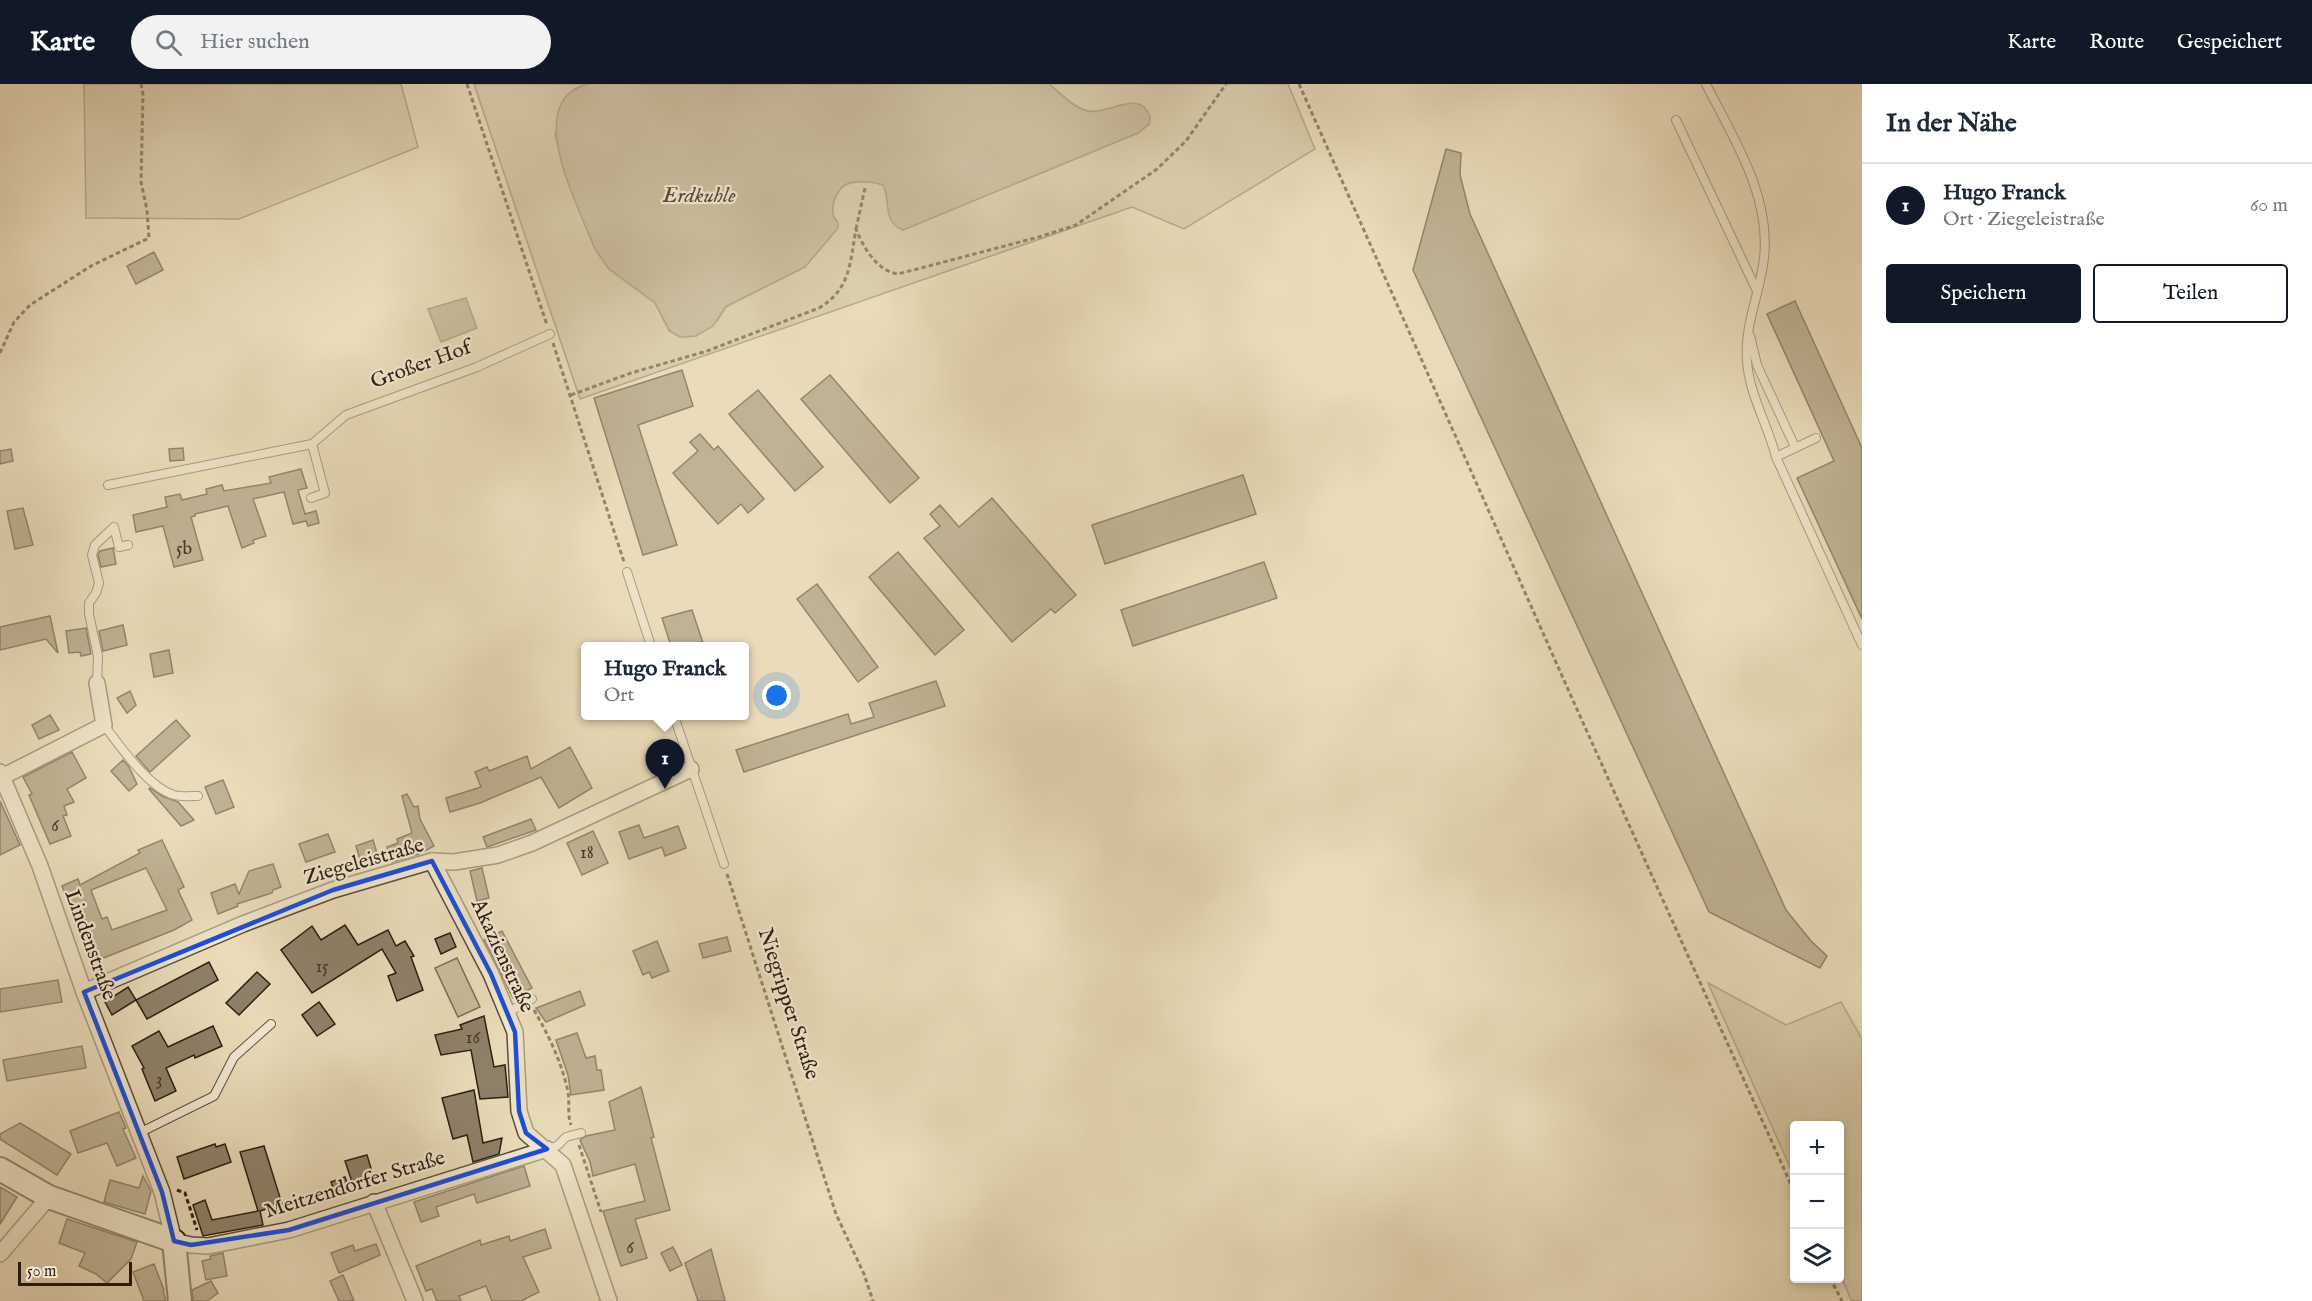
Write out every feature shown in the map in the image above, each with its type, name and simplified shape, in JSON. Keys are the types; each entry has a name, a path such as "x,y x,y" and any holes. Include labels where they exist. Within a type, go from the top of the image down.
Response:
{"street":[{"path":"1,776 104,725 98,683"},
{"name":"Ziegeleistraße","path":"84,992 243,924 333,890 432,861 454,862 498,855 532,843 691,769"},
{"name":"Lindenstraße","path":"1,776 40,867 84,992 162,1192 174,1241"},
{"name":"Akazienstraße","path":"432,861 491,974 515,1032 519,1111 526,1133 563,1165 609,1301"},
{"name":"Meitzendorfer Straße","path":"174,1241 208,1246 289,1230 547,1149"},
{"path":"0,1169 49,1197 174,1241 180,1301"},
{"path":"0,1254 49,1197"},
{"path":"374,1202 415,1301"}],"lane":[{"path":"1706,84 1747,165 1758,194 1765,255 1750,316 1747,342 1748,368 1776,456 1862,645"},
{"path":"1676,120 1757,291"},
{"path":"1750,316 1750,337 1755,358 1795,447"},
{"name":"Großer Hof","path":"108,485 312,444 346,415 477,367 550,334"},
{"path":"1776,456 1816,438"},
{"path":"311,498 325,493 312,444"},
{"path":"98,683 98,656 89,614 89,603 96,593 99,582 92,555 95,545 114,527 119,547 128,545"},
{"path":"627,572 650,642"},
{"path":"675,720 724,864"},
{"path":"104,725 159,787 174,795 198,796"},
{"path":"507,1013 530,1000"},
{"path":"139,1133 214,1096 234,1057 271,1024"},
{"path":"547,1149 557,1146 566,1137 578,1134"}],"path":[{"path":"0,353 14,322 30,305 91,266 149,238 147,210 141,182 143,94 141,84"},
{"path":"856,229 866,249 877,262 886,270 898,274 1070,227 1157,169 1186,141 1226,84"},
{"path":"1299,84 1790,1182"},
{"path":"571,395 631,373 707,351 819,308 831,300 843,287 865,188"},
{"name":"Niegripper Straße","path":"724,864 836,1214 864,1274 873,1301"},
{"path":"530,1000 564,1074 569,1096 569,1120 578,1134 601,1212"},
{"path":"1833,1283 1842,1301"}],"highlighted area":[{"path":"432,861 491,974 515,1032 519,1111 526,1133 547,1149 289,1230 191,1245 174,1241 162,1192 84,992 333,890"}],"shaded area":[{"path":"84,84 401,84 418,147 239,219 86,218"},
{"path":"474,84 587,84 574,89 555,134 564,171 595,249 609,269 655,303 669,331 680,337 696,336 717,321 726,307 805,267 836,230 834,201 840,190 848,184 866,182 883,185 889,214 896,225 903,230 1138,133 1149,124 1150,117 1120,105 1098,112 1081,108 1049,84 1288,84 1315,149 1184,229 1132,207 580,399"},
{"path":"457,958 480,1007 458,1017 435,968"},
{"path":"1708,983 1786,1025 1841,1002 1862,1039 1862,1301 1852,1301 1844,1283 1844,1121 1790,1121 1790,1167"}],"water":[{"name":"Erdkuhle","path":"587,84 1049,84 1072,103 1087,111 1104,110 1131,103 1145,108 1150,117 1149,124 1138,133 903,230 892,222 883,185 853,182 845,185 837,193 833,203 833,214 838,228 805,267 726,306 713,326 696,336 680,337 670,331 655,303 609,269 595,249 572,195 559,152 556,132 558,114 566,96"},
{"path":"466,298 477,328 441,342 428,309"}],"building":[{"path":"1446,149 1461,153 1460,175 1470,214 1786,910 1811,941 1827,956 1820,968 1709,912 1413,270"},
{"path":"154,252 163,270 136,284 127,266"},
{"path":"1795,301 1862,448 1862,619 1797,478 1834,461 1767,314"},
{"path":"682,370 693,406 638,425 677,545 643,555 594,398"},
{"path":"830,375 919,478 890,503 801,399"},
{"path":"758,390 823,467 795,491 729,414"},
{"path":"700,434 714,450 718,446 764,499 748,513 741,504 718,524 673,473 698,451 690,442"},
{"path":"183,448 184,460 170,461 169,449"},
{"path":"11,449 13,461 0,464 0,451"},
{"path":"301,469 307,488 298,490 305,514 316,511 319,523 308,526 306,521 293,524 284,492 253,499 266,536 253,540 254,543 242,548 228,506 195,514 191,517 203,560 174,567 163,526 136,532 133,515 167,507 165,497 180,494 182,500 207,494 206,489 222,485 224,491 271,483 269,477"},
{"path":"1243,475 1256,514 1105,564 1092,525"},
{"path":"992,498 1076,595 1055,613 1051,609 1012,642 924,538 940,526 930,514 940,505 959,527"},
{"path":"23,508 33,545 15,549 7,511"},
{"path":"113,548 116,564 101,567 98,555 100,551"},
{"path":"898,552 964,630 935,655 869,577"},
{"path":"1264,562 1277,598 1133,646 1121,610"},
{"path":"817,584 878,667 858,682 797,599"},
{"path":"692,610 703,642 670,642 662,618"},
{"path":"50,616 58,653 46,639 0,650 0,627"},
{"path":"123,625 127,645 103,651 99,631"},
{"path":"86,628 91,654 81,656 80,652 69,653 66,631"},
{"path":"169,650 173,673 154,677 150,654"},
{"path":"936,681 945,706 744,772 736,750 848,714 851,724 874,717 869,703"},
{"path":"130,691 136,705 127,713 117,698"},
{"path":"50,715 59,730 39,739 32,725"},
{"path":"176,720 190,736 150,772 136,756"},
{"path":"570,747 592,788 559,808 541,777 480,803 450,812 446,798 481,787 475,772 487,767 489,771 527,756 531,769"},
{"path":"72,752 86,778 67,789 74,802 64,806 67,815 63,816 71,836 50,844 29,795 32,794 23,777"},
{"path":"123,760 137,784 129,791 111,771"},
{"path":"223,780 234,807 216,814 205,787"},
{"path":"150,788 178,802 194,820 181,826"},
{"path":"407,794 414,807 418,806 420,819 434,846 419,854 392,862 387,847 398,843 397,839 412,833 402,796"},
{"path":"0,801 20,845 0,855"},
{"path":"531,819 536,830 487,847 483,837"},
{"path":"639,825 644,838 678,826 686,848 665,856 662,847 629,859 619,832"},
{"path":"593,831 608,863 582,875 567,843"},
{"path":"328,834 335,852 306,862 299,844"},
{"path":"162,840 184,887 178,890 192,920 174,930 91,963 62,886 78,879 80,885 140,853 138,850","holes":["146,868 167,910 112,930 107,917 102,919 91,890"]},
{"path":"373,840 379,860 362,866 356,846"},
{"path":"273,864 281,887 273,890 272,893 237,904 238,906 218,914 211,893 235,884 239,894 249,871"},
{"path":"482,868 489,898 477,901 470,871"},
{"path":"345,925 358,945 388,930 396,946 405,941 414,956 411,957 423,990 397,1001 388,976 396,973 382,949 312,993 281,950 312,926 321,940"},
{"path":"502,931 532,988 513,998 484,940"},
{"path":"450,933 456,947 441,954 435,939"},
{"path":"727,937 731,951 703,958 699,944"},
{"path":"657,941 669,971 652,978 649,972 643,975 633,951"},
{"path":"209,962 218,980 147,1019 136,1000"},
{"path":"257,972 270,984 239,1015 226,1003"},
{"path":"58,980 62,1002 0,1012 0,989"},
{"path":"128,987 136,1000 112,1015 105,1002"},
{"path":"580,991 585,1005 546,1022 536,1008"},
{"path":"319,1002 335,1024 317,1036 302,1015"},
{"path":"484,1016 494,1067 505,1065 508,1097 480,1099 471,1050 441,1055 435,1035 462,1029 460,1025"},
{"path":"213,1026 222,1046 195,1058 194,1055 166,1068 176,1091 155,1101 142,1069 144,1068 132,1046 159,1031 168,1047"},
{"path":"577,1033 586,1058 595,1056 597,1070 601,1070 604,1090 571,1095 568,1075 556,1040"},
{"path":"82,1046 86,1068 7,1081 3,1060"},
{"path":"641,1087 654,1137 651,1138 670,1210 635,1219 647,1258 621,1266 603,1211 645,1201 635,1164 593,1176 590,1162 580,1140 586,1136 615,1130 609,1102"},
{"path":"474,1090 483,1143 502,1138 499,1154 473,1162 467,1135 453,1139 442,1098"},
{"path":"119,1112 126,1128 123,1129 136,1158 117,1166 107,1143 78,1153 70,1131"},
{"path":"20,1123 71,1154 57,1175 0,1139 0,1134"},
{"path":"215,1144 216,1147 225,1144 231,1162 184,1179 177,1157"},
{"path":"264,1146 282,1204 260,1211 263,1225 203,1236 193,1205 205,1200 212,1220 258,1211 240,1152"},
{"path":"367,1155 373,1175 352,1182 345,1161"},
{"path":"524,1166 530,1186 477,1203 474,1194 436,1207 439,1216 421,1222 414,1202"},
{"path":"143,1176 151,1191 145,1214 104,1202 110,1180 139,1188"},
{"path":"345,1177 350,1192 336,1197 331,1182"},
{"path":"0,1187 17,1197 0,1224"},
{"path":"67,1219 137,1242 131,1259 107,1283 96,1274 79,1266 85,1253 59,1243"},
{"path":"545,1229 551,1248 523,1257 539,1292 521,1301 492,1301 486,1286 459,1296 461,1301 437,1301 432,1289 426,1291 416,1266 480,1240 481,1245 509,1236 510,1241"},
{"path":"376,1244 380,1255 339,1273 331,1253 353,1245 355,1251"},
{"path":"673,1247 682,1265 670,1271 661,1253"},
{"path":"711,1249 725,1301 698,1301 685,1263"},
{"path":"223,1253 227,1276 206,1280 202,1261 211,1259 210,1256"},
{"path":"154,1264 166,1301 144,1301 133,1272"},
{"path":"343,1275 354,1301 339,1301 330,1281"},
{"path":"211,1281 218,1293 207,1301 193,1301 192,1290"}],"place":[{"name":"Hugo Franck","path":"665,789"}]}
